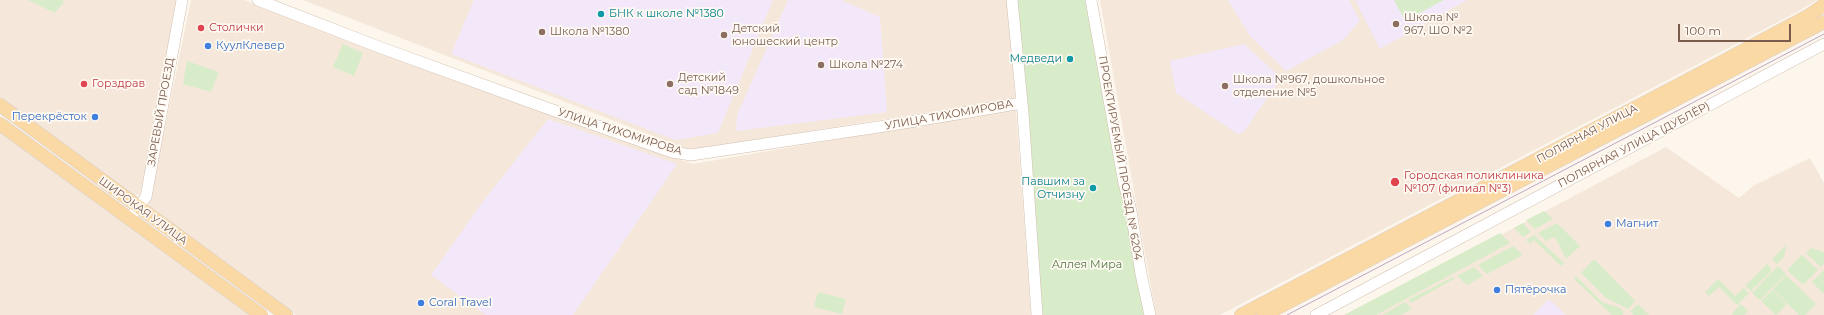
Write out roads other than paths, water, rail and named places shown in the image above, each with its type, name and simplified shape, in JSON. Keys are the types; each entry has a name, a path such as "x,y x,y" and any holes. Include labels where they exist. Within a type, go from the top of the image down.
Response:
{"main road":[{"name":"ПОЛЯРНАЯ УЛИЦА","path":"1241,315 1720,63 1808,16 1824,5"},
{"name":"ПОЛЯРНАЯ УЛИЦА","path":"1264,315 1504,188 1824,22"},
{"name":"ШИРОКАЯ УЛИЦА","path":"0,105 286,315"},
{"name":"ШИРОКАЯ УЛИЦА","path":"0,124 261,315"}],"street":[{"name":"ЗАРЕВЫЙ ПРОЕЗД","path":"129,219 146,197 182,0"},
{"name":"УЛИЦА ТИХОМИРОВА","path":"258,0 379,47 544,107 672,152 691,155 885,126 1022,103"},
{"path":"1012,0 1022,103 1037,315"},
{"name":"ПРОЕКТИРУЕМЫЙ ПРОЕЗД № 6204","path":"1091,0 1124,183 1131,211 1141,274 1150,315"},
{"name":"ПОЛЯРНАЯ УЛИЦА (ДУБЛЁР)","path":"1316,315 1824,44"}],"tram line":[{"path":"1287,315 1824,34"}],"place":[{"name":"БНК к школе №1380","path":"601,14"},
{"name":"Школа № 967, ШО №2","path":"1396,24"},
{"name":"Столички","path":"201,28"},
{"name":"Школа №1380","path":"542,32"},
{"name":"Детский юношеский центр","path":"724,35"},
{"name":"КуулКлевер","path":"208,46"},
{"name":"Медведи","path":"1070,59"},
{"name":"Школа №274","path":"821,65"},
{"name":"Горздрав","path":"84,84"},
{"name":"Детский сад №1849","path":"670,84"},
{"name":"Школа №967, дошкольное отделение №5","path":"1225,86"},
{"name":"Перекрёсток","path":"95,117"},
{"name":"Городская поликлиника №107 (филиал №3)","path":"1395,182"},
{"name":"Павшим за Отчизну","path":"1093,188"},
{"name":"Магнит","path":"1608,224"},
{"name":"Пятёрочка","path":"1497,290"},
{"name":"Coral Travel","path":"421,303"}],"park label":[{"name":"Аллея Мира","path":"1087,265"}]}
